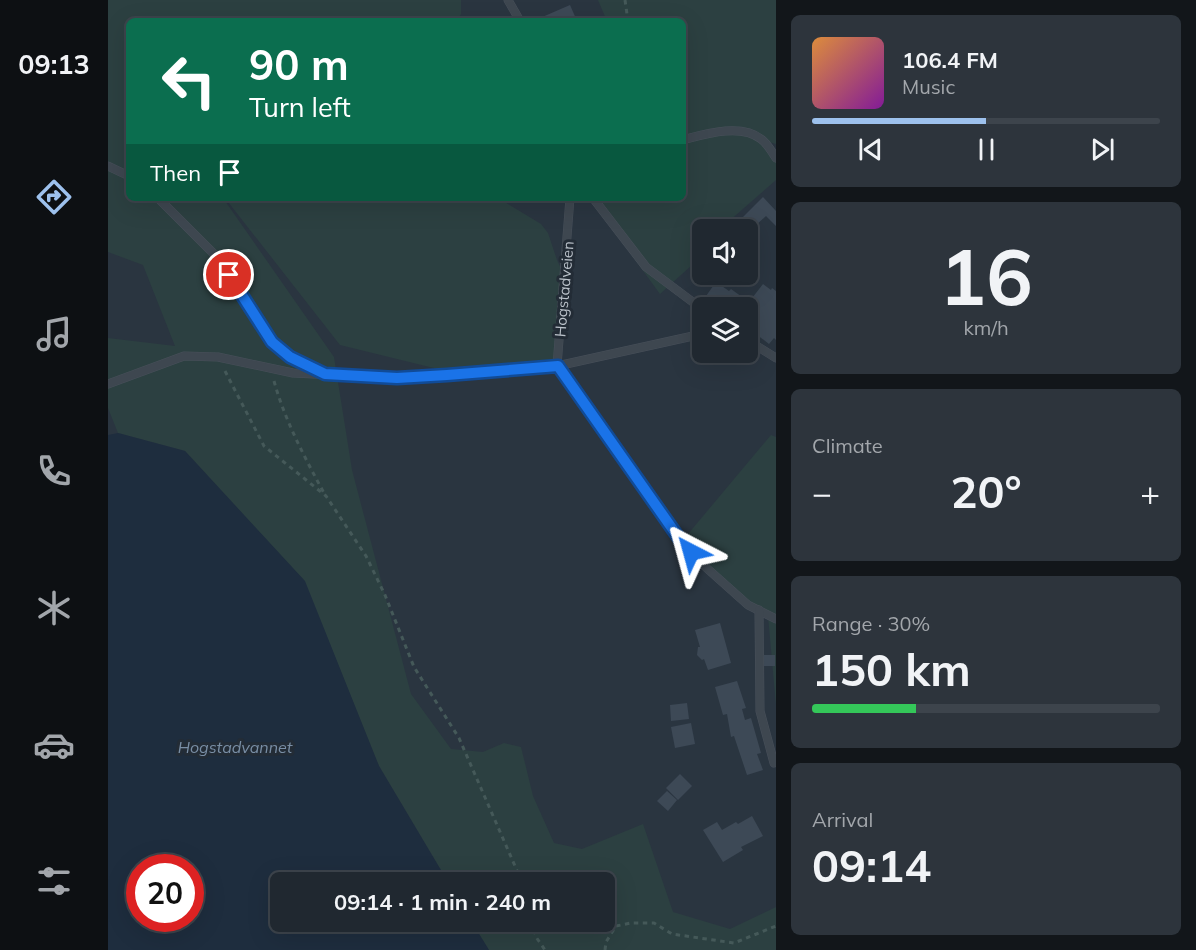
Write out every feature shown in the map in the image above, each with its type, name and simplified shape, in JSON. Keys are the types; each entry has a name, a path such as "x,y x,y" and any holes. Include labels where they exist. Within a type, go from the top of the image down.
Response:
{"lane":[{"path":"508,0 518,18"},
{"path":"686,139 738,130 761,139 776,158"},
{"path":"108,166 126,175"},
{"path":"161,201 218,258 272,342 290,357 325,374"},
{"name":"Hogstadveien","path":"558,366 570,201"},
{"path":"595,201 646,267 692,302"},
{"path":"108,384 184,356 218,357 293,373 407,377 558,366 692,336"},
{"path":"758,347 776,358"},
{"path":"558,366 681,541 701,563 748,605 776,619"},
{"path":"759,610 760,711 774,763"}],"path":[{"path":"625,0 628,18"},
{"path":"218,357 264,446 326,496"},
{"path":"270,369 280,404 306,459 326,496 366,556 386,595 414,667 459,738 518,872"},
{"path":"605,950 606,942 616,926 631,923 654,923 672,933 734,943 776,926"},
{"path":"535,932 544,950"}],"green space":[{"path":"108,0 461,0 459,18 126,18 126,201 225,201 334,357 352,470 411,694 451,749 483,752 504,743 521,747 533,796 554,843 582,849 643,824 673,912 730,929 776,907 776,950 489,950 478,932 615,932 615,872 442,872 379,766 304,581 185,451 118,433 108,408 108,338 175,346 143,265 108,252"},
{"path":"598,0 776,0 776,144 761,140 776,162 776,180 731,219 692,219 692,265 660,294 592,201 686,201 686,18 606,18"},
{"path":"227,201 503,201 541,224 548,233 564,275 555,365 446,371 340,345"},
{"path":"771,435 776,437 776,618 749,604 683,540"},
{"path":"768,616 776,620 776,705"}],"water":[{"name":"Hogstadvannet","path":"118,433 185,451 305,581 379,766 442,872 270,872 270,932 478,932 489,950 108,950 108,435"}],"building":[{"path":"570,5 576,18 540,18"},
{"path":"763,197 776,211 776,226 766,216 758,223 758,219 741,219"},
{"path":"763,284 776,291 776,340 774,338 769,344 758,336 758,297 753,297"},
{"path":"714,285 720,285 742,297 707,297"},
{"path":"720,623 731,663 708,670 704,659 702,660 697,655 698,647 700,647 695,630"},
{"path":"764,655 775,655 775,666 764,666"},
{"path":"737,681 746,708 742,709 745,720 751,718 761,753 757,754 763,770 747,775 734,736 731,737 727,714 723,715 715,687"},
{"path":"687,703 689,719 671,721 670,705"},
{"path":"691,723 695,744 675,748 671,727"},
{"path":"680,774 692,786 678,800 666,788"},
{"path":"667,791 677,800 668,811 657,801"},
{"path":"752,816 763,836 741,847 743,850 723,862 703,830 717,822 722,830"}],"route":[{"path":"229,275 272,342 290,357 325,374 397,378 558,366 691,552"}]}
